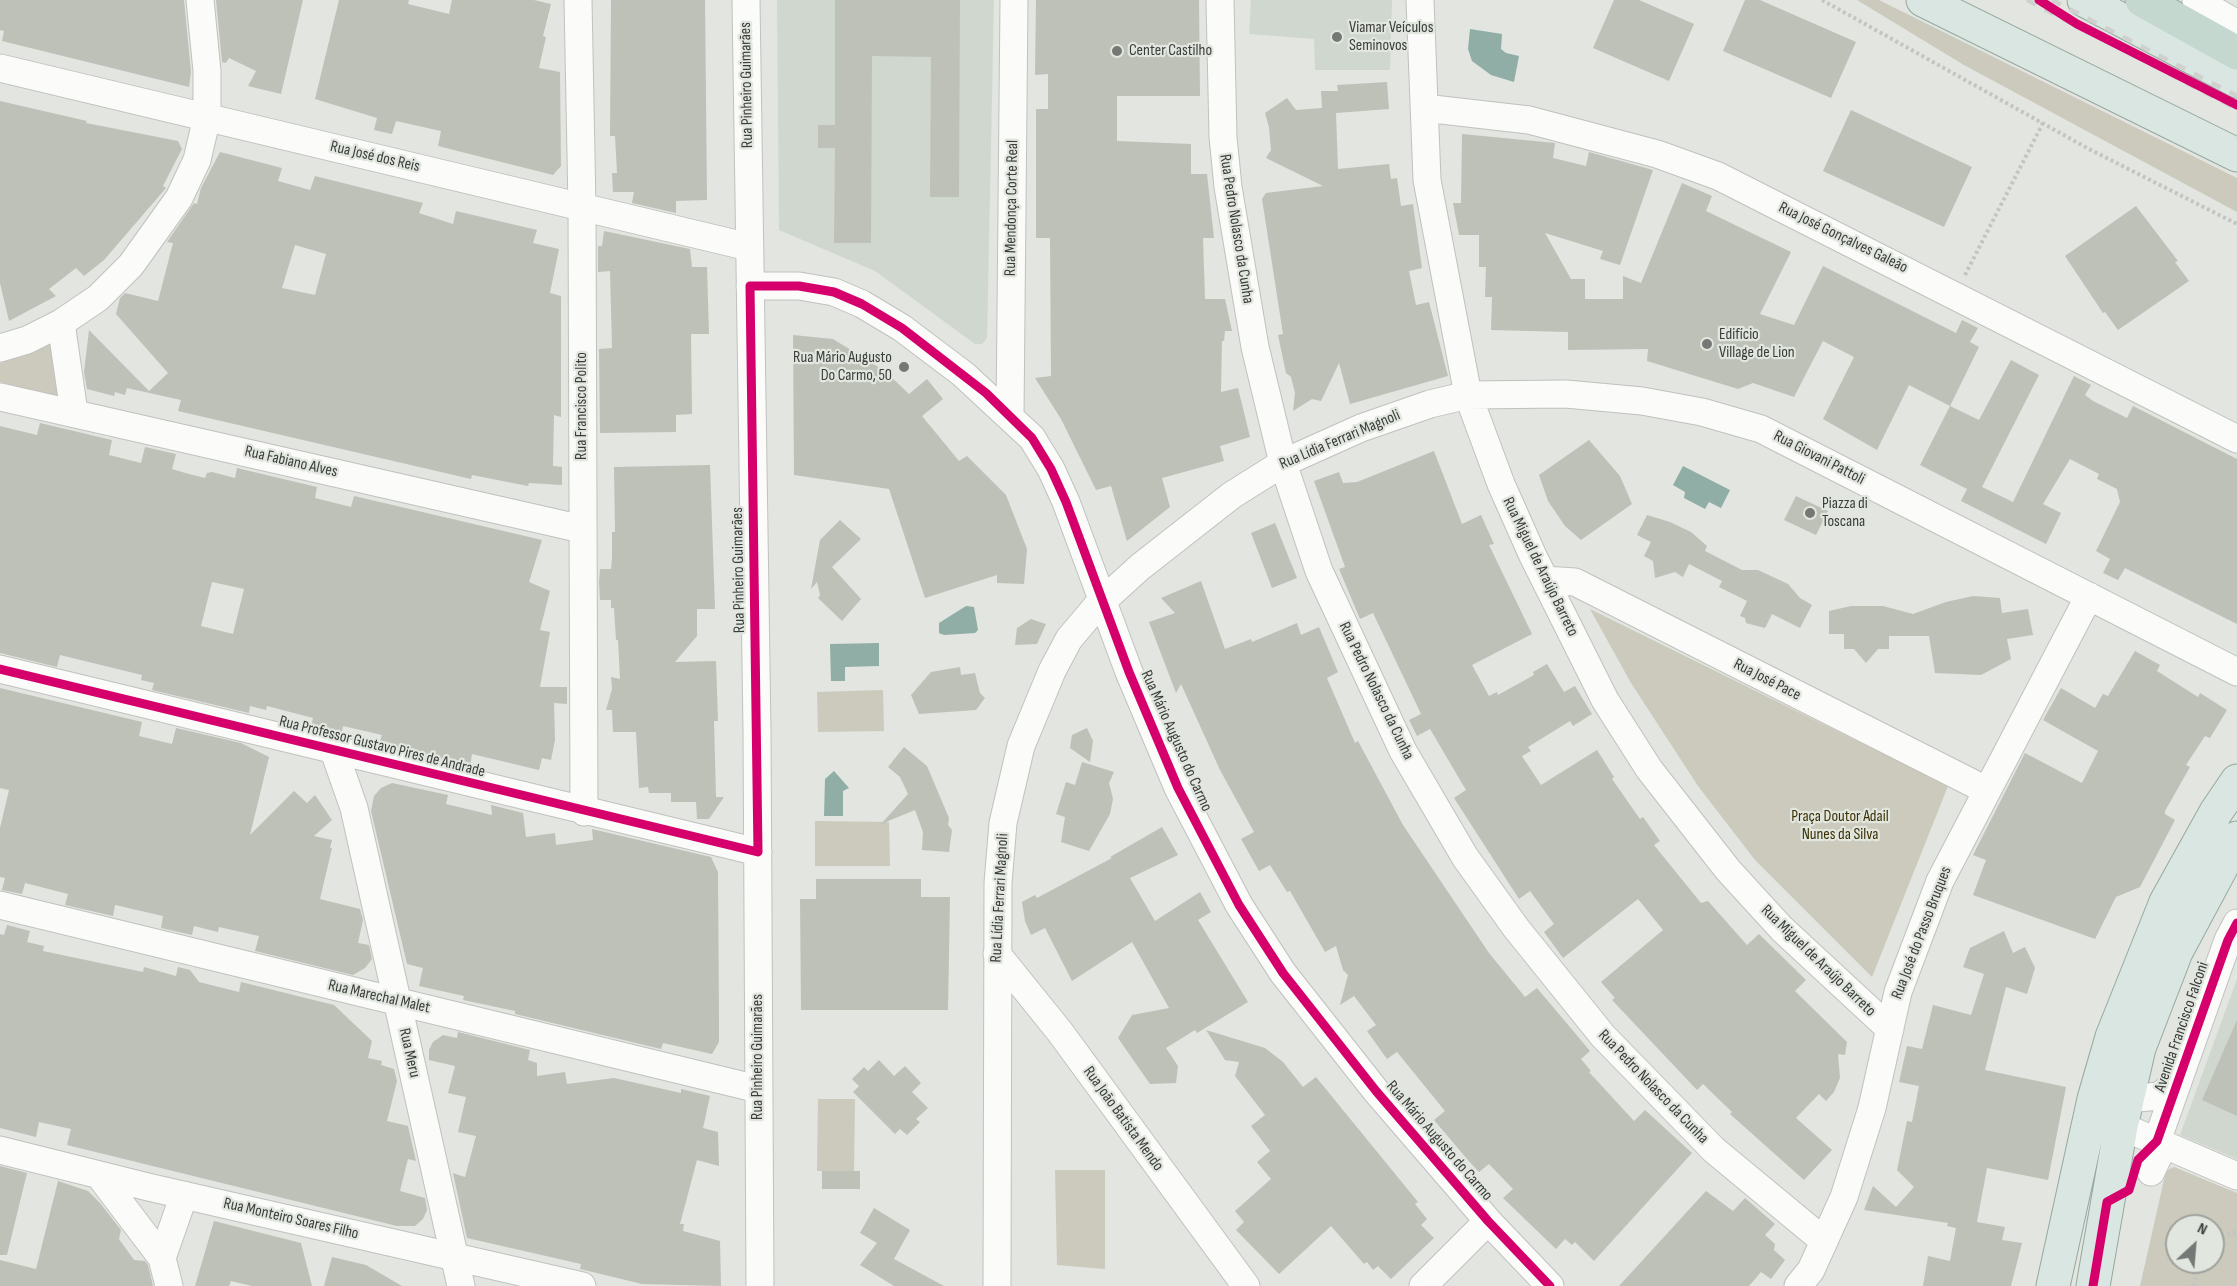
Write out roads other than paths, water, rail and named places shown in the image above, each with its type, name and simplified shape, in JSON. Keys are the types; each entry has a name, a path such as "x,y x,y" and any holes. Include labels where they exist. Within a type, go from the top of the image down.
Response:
{"highway":[{"path":"2142,0 2237,53"}],"main road":[{"path":"1923,0 2237,155"},
{"path":"2084,0 2237,81"},
{"name":"Avenida Francisco Falconi","path":"2093,1286 2113,1115 2112,1037 2166,902 2216,812 2237,781"},
{"name":"Avenida Francisco Falconi","path":"2053,1286 2113,1115 2176,952 2237,838"}],"street":[{"path":"0,348 27,340 61,323 98,298 131,265 161,227 191,177 205,134 207,117 207,71 200,0"},
{"name":"Rua Francisco Polito","path":"578,0 582,207 584,812"},
{"name":"Rua Pinheiro Guimarães","path":"746,0 758,852 760,1286"},
{"name":"Rua Mendonça Corte Real","path":"1010,416 1014,0"},
{"name":"Rua Pedro Nolasco da Cunha","path":"1220,0 1223,137 1228,187 1255,347 1282,463 1319,571 1403,751 1465,857 1516,928 1588,1018 1652,1089 1714,1150 1824,1241"},
{"name":"Rua Miguel de Araújo Barreto","path":"1420,0 1427,180 1468,395 1501,484 1545,580 1605,700 1650,769 1728,870 1782,929 1890,1029"},
{"path":"2196,0 2237,24"},
{"name":"Rua José dos Reis","path":"0,68 749,247"},
{"name":"Rua José Gonçalves Galeão","path":"1424,108 1529,120 1657,154 1718,176 1955,294 2237,439"},
{"name":"Rua Mário Augusto do Carmo","path":"750,286 799,286 834,292 862,304 902,328 963,374 1032,438 1052,469 1129,672 1178,788 1239,905 1283,973 1323,1027 1488,1221 1550,1286"},
{"path":"61,323 74,412"},
{"name":"Rua Giovani Pattoli","path":"1468,395 1566,394 1642,401 1702,412 1761,429 2237,672"},
{"name":"Rua Lídia Ferrari Magnoli","path":"997,1286 997,954 998,883 1003,823 1020,746 1052,671 1069,639 1102,601 1140,567 1232,495 1282,463 1361,428 1430,404 1468,395"},
{"name":"Rua Fabiano Alves","path":"0,397 582,529"},
{"name":"Rua José Pace","path":"1545,580 1575,582 1986,790"},
{"name":"Rua José do Passo Bruques","path":"1798,1286 1810,1270 1844,1197 1872,1108 1898,992 1940,881 2089,596"},
{"name":"Rua Professor Gustavo Pires de Andrade","path":"0,669 584,812 758,852"},
{"name":"Rua Meru","path":"334,751 354,808 461,1286"},
{"name":"Rua Marechal Malet","path":"0,905 758,1089"},
{"name":"Avenida Francisco Falconi","path":"2151,1172 2178,1082 2228,940 2237,923"},
{"name":"Rua João Batista Mendo","path":"997,954 1059,1032 1246,1286"},
{"name":"Avenida Francisco Falconi","path":"2113,1115 2159,1096 2178,1082"},
{"path":"2113,1115 2160,1143 2237,1176"},
{"name":"Rua Monteiro Soares Filho","path":"0,1150 184,1195 582,1286"},
{"path":"99,1175 162,1258 169,1286"},
{"path":"162,1258 184,1195"},
{"path":"1423,1286 1488,1221"}],"water":[{"path":"1470,29 1502,34 1501,49 1506,53 1519,56 1514,82 1491,75 1472,61 1468,49"},
{"path":"1683,466 1730,490 1721,508 1709,502 1705,509 1684,498 1685,492 1673,485"},
{"path":"966,606 974,607 978,630 975,633 944,635 939,633 939,623"},
{"path":"879,643 879,666 845,667 845,681 831,681 830,644"},
{"path":"834,771 849,788 843,791 843,816 824,816 825,779"}],"railway":[{"path":"2027,0 2237,109"},
{"path":"2052,0 2237,96"}],"place":[{"name":"Viamar Veículos Seminovos","path":"1337,37"},
{"name":"Center Castilho","path":"1117,51"},
{"name":"Edifício Village de Lion","path":"1707,344"},
{"name":"Rua Mário Augusto Do Carmo, 50","path":"904,367"},
{"name":"Piazza di Toscana","path":"1810,513"}],"park label":[{"name":"Praça Doutor Adail Nunes da Silva","path":"1840,826"}]}
